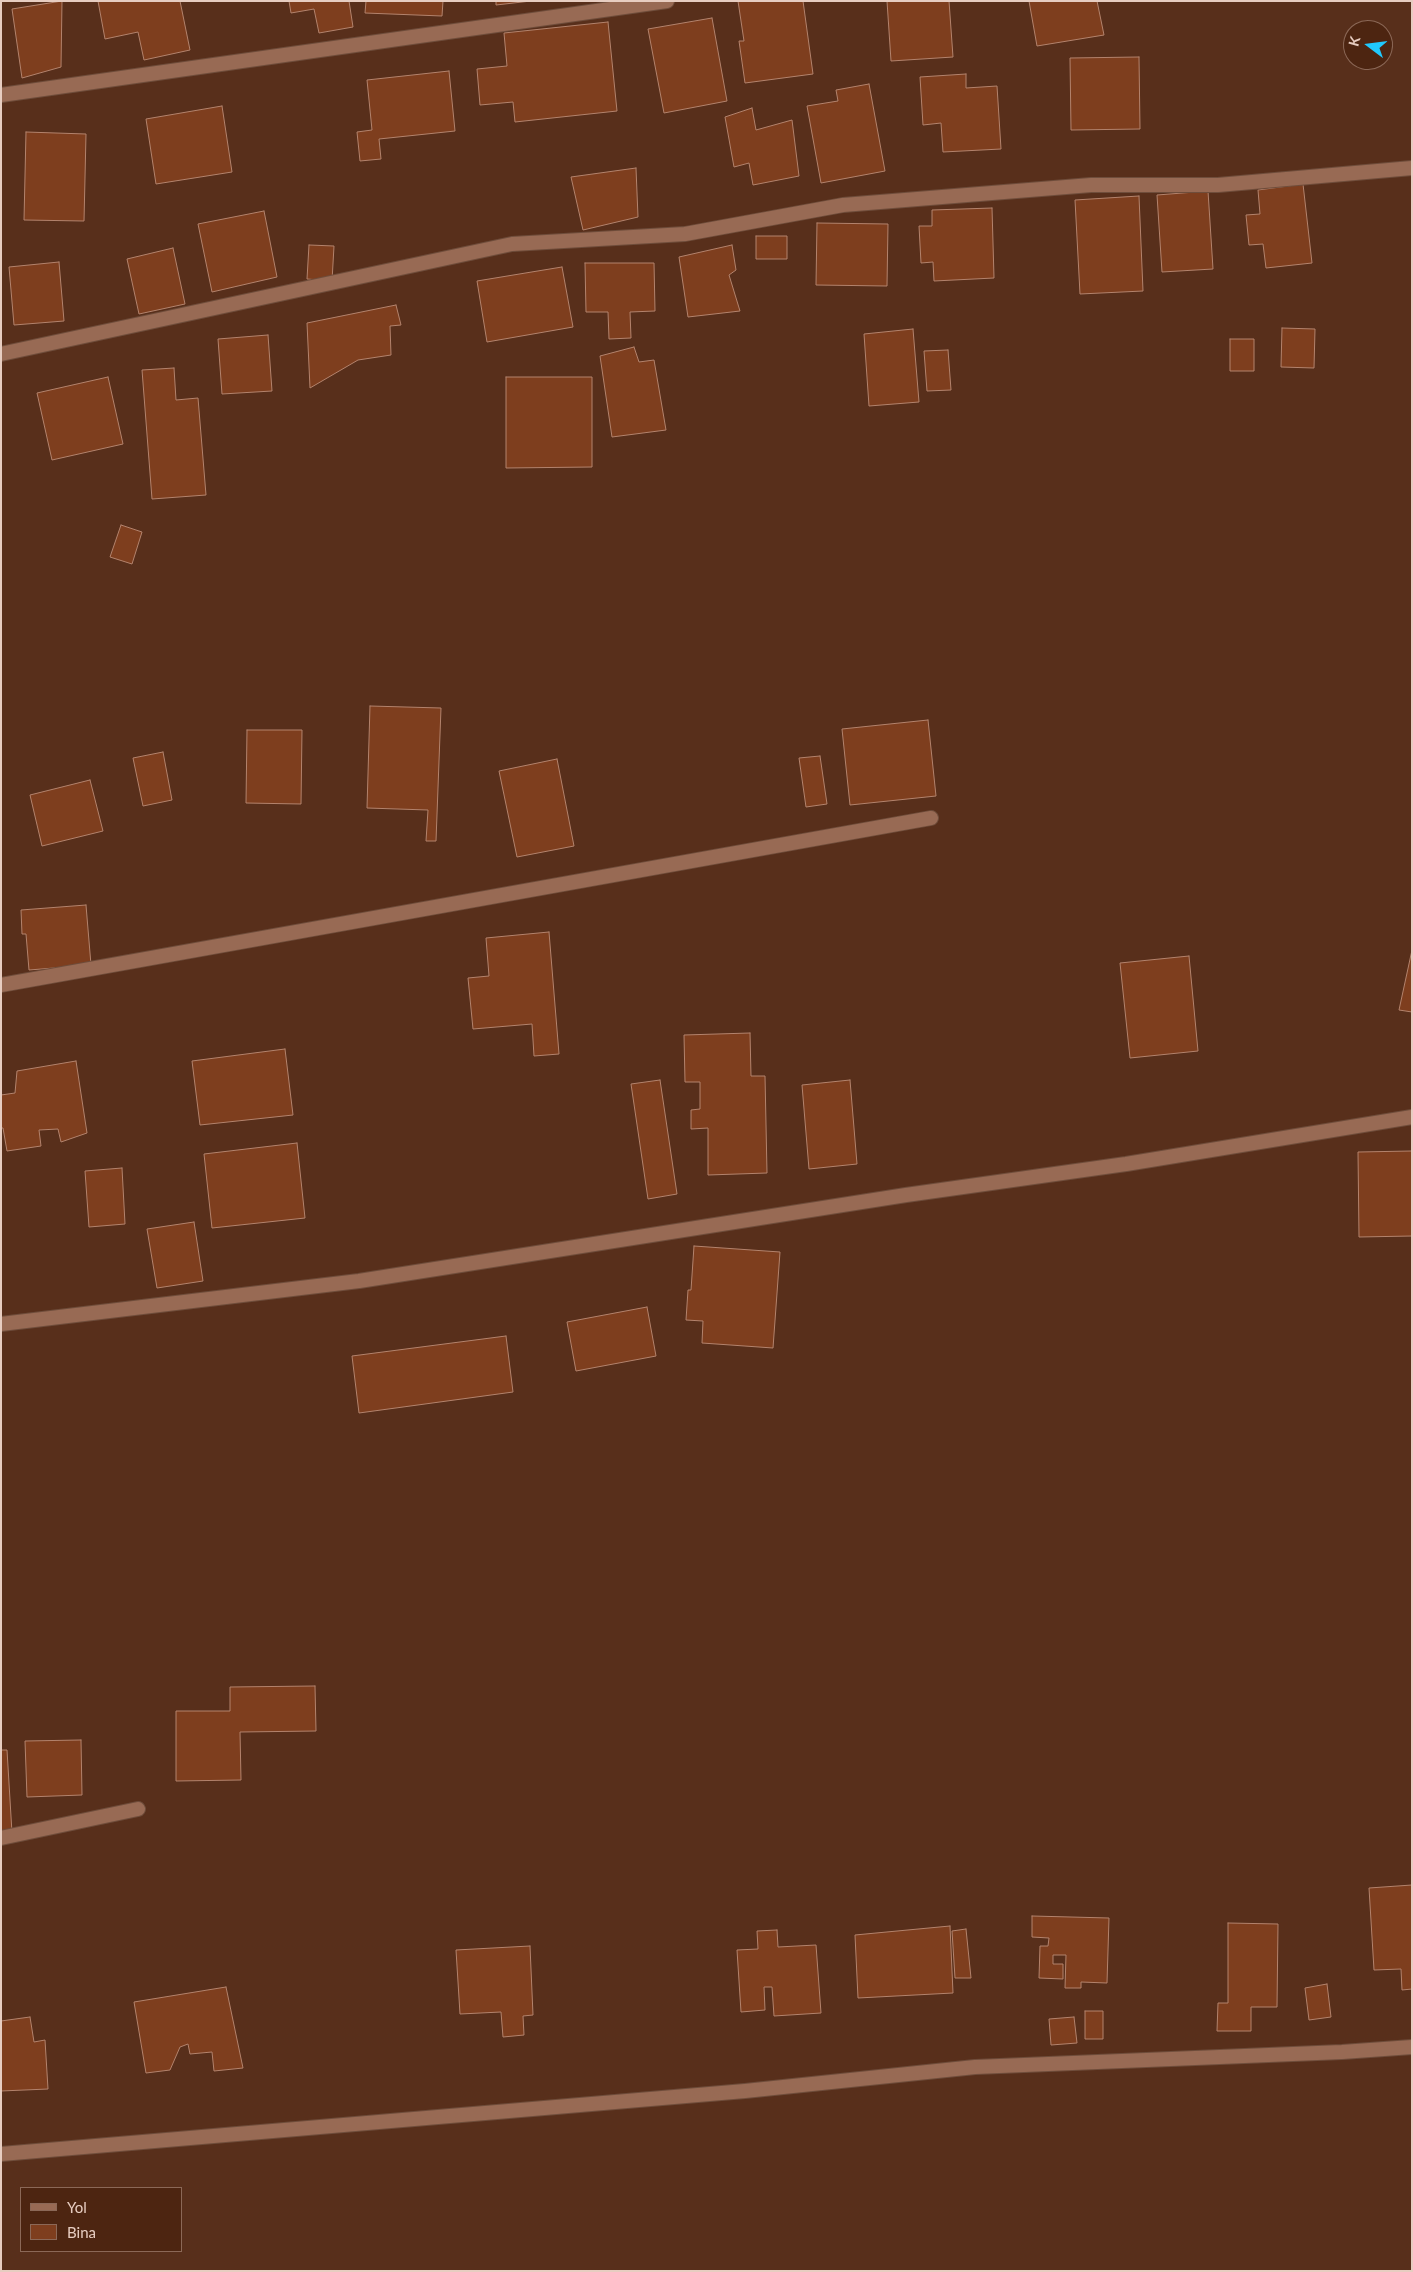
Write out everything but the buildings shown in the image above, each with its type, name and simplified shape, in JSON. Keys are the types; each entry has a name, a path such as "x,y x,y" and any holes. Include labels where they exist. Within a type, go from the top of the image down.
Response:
{"street":[{"path":"1,95 667,1"},
{"path":"1,354 512,244 685,234 843,205 1091,185 1218,185 1412,168"},
{"path":"1,985 931,818"},
{"path":"1,1324 358,1282 906,1195 1126,1164 1412,1117"},
{"path":"1,1838 138,1809"},
{"path":"1,2154 745,2091 975,2067 1342,2052 1412,2047"}]}
